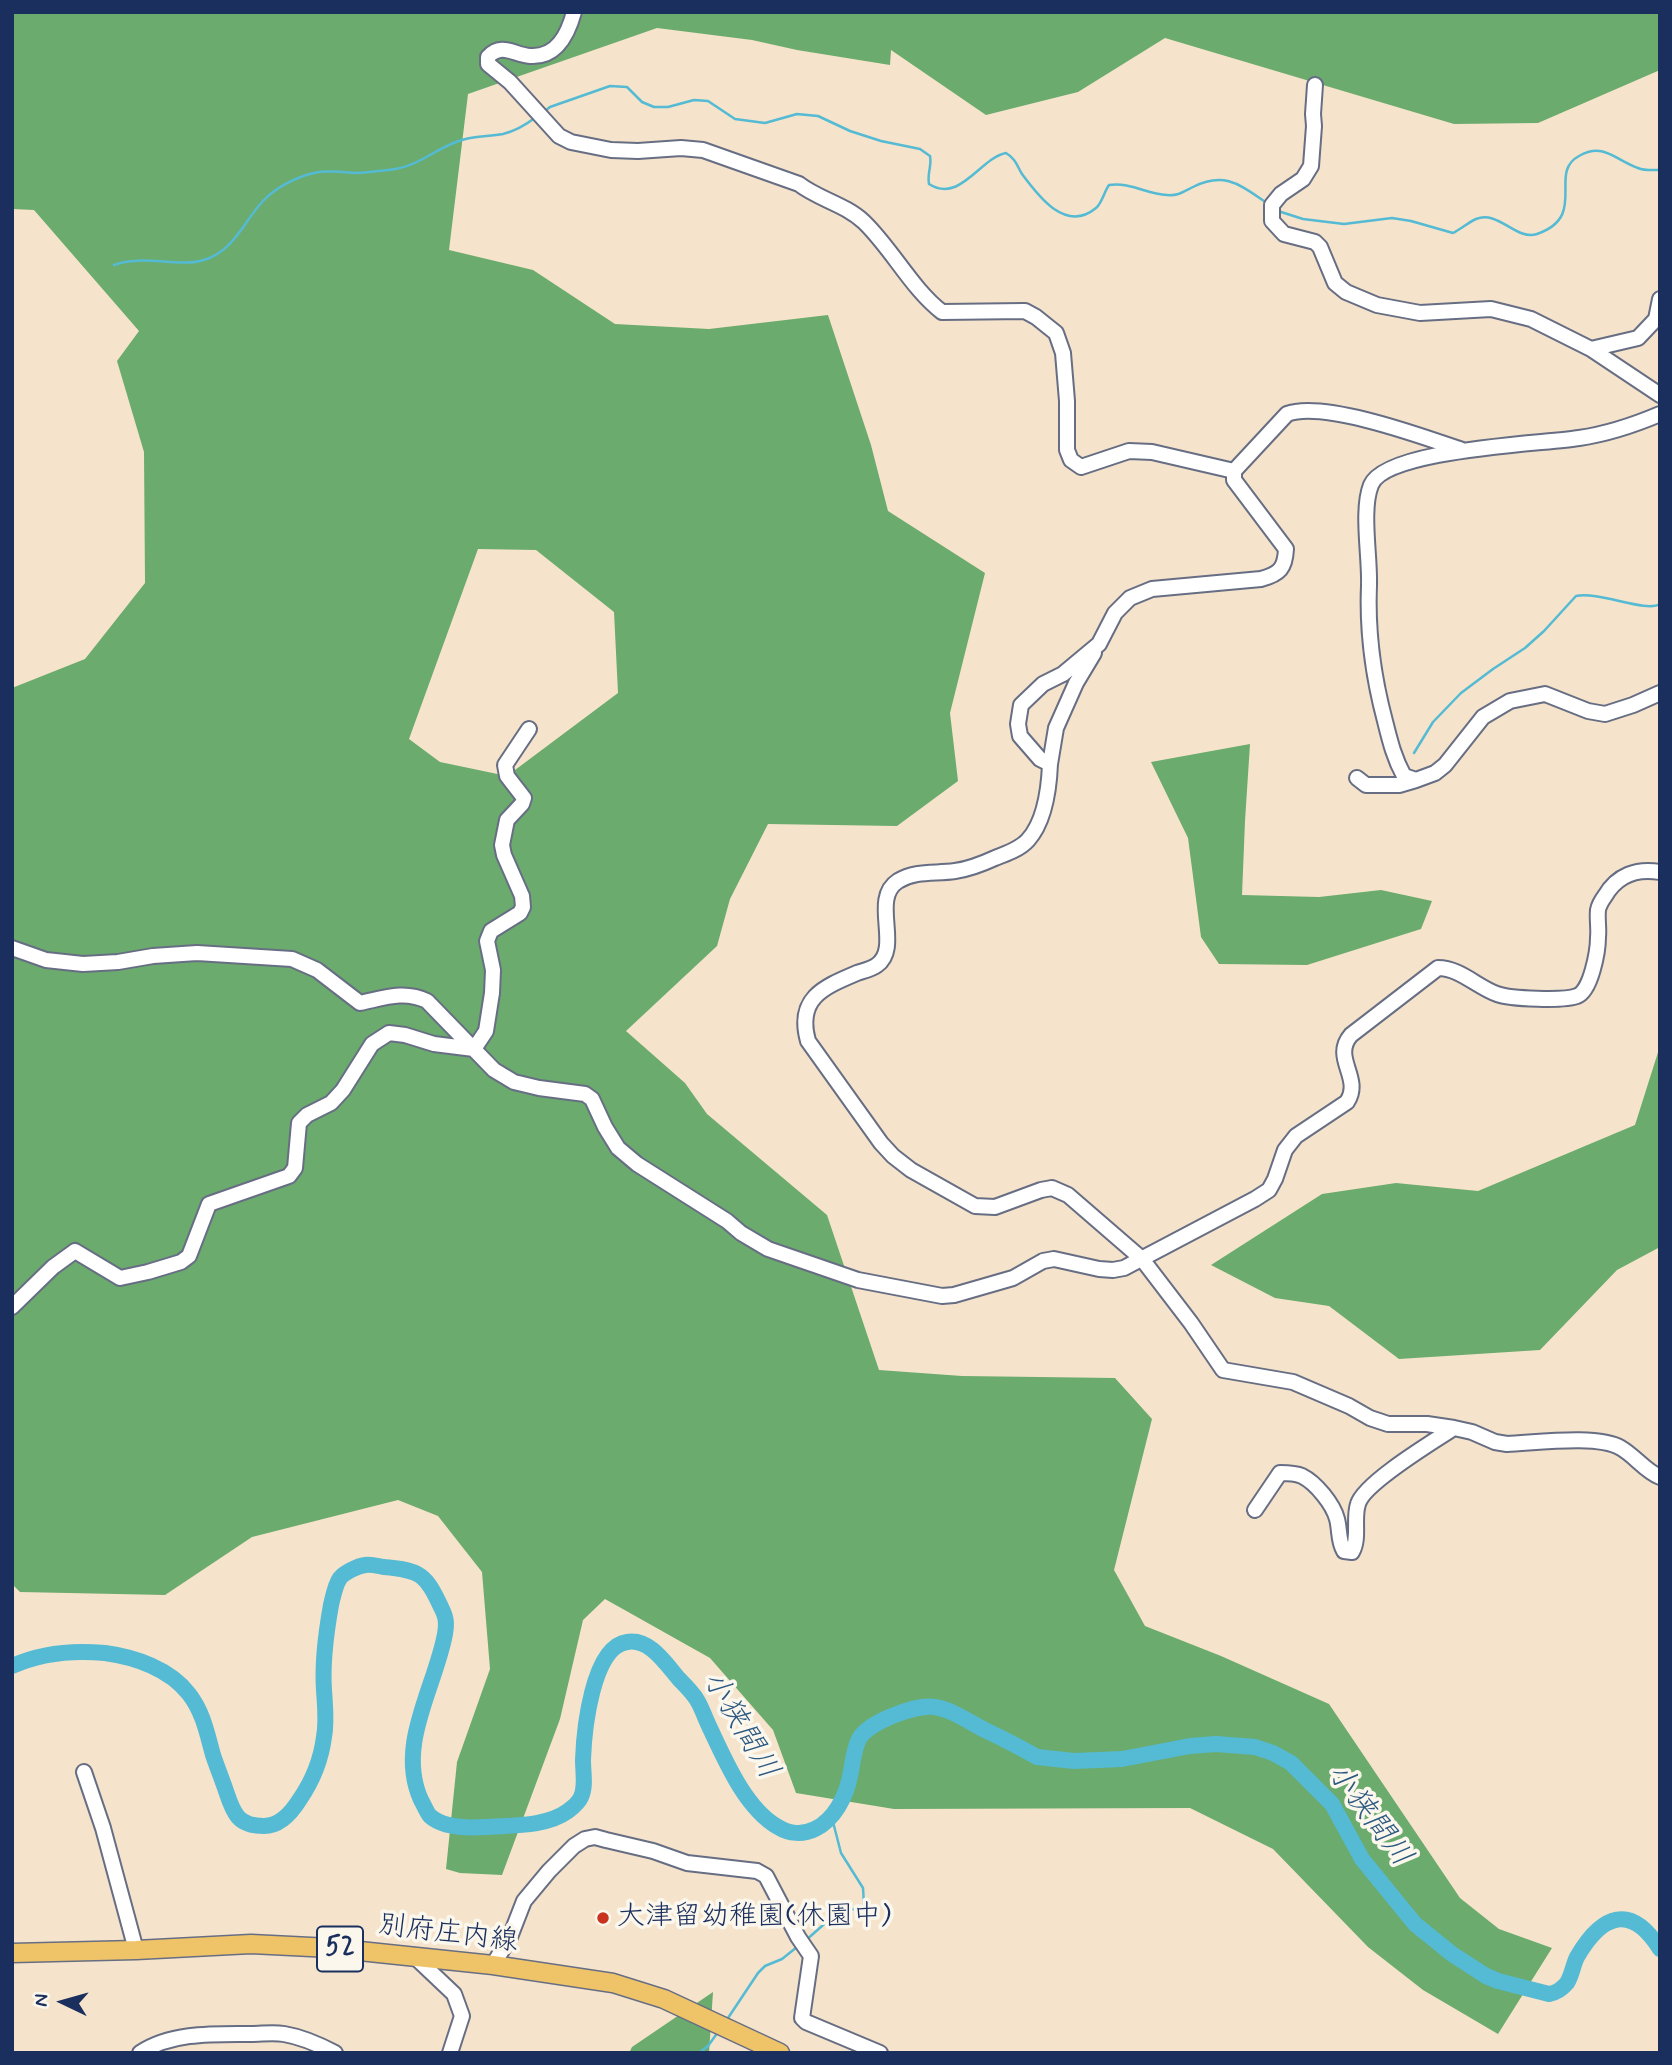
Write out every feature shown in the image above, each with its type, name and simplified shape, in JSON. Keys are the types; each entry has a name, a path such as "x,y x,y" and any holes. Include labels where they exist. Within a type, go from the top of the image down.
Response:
{"main road":[{"name":"別府庄内線","path":"12,1953 251,1944 331,1948 493,1965 613,1983 664,1999 774,2050"}],"street":[{"path":"574,12 569,32 545,55 529,56 510,50 499,50 488,57 488,64 510,82 559,136 571,142 611,150 704,150 799,184 862,220 890,250 932,304 942,312 1025,311 1036,317 1056,333 1063,353 1067,450 1070,460 1081,467 1129,451 1152,452 1234,471"},
{"path":"1315,85 1311,166 1303,179 1281,194 1272,205 1272,220 1284,234 1315,242 1320,247 1335,283 1346,292 1377,305 1420,313 1491,309 1531,319 1591,349 1660,395"},
{"path":"1591,349 1638,338 1656,319 1660,299"},
{"path":"1466,451 1367,420 1296,410 1287,414 1234,471 1234,480 1286,548 1281,569 1274,576 1261,579 1152,589 1130,598 1115,613 1076,683 1056,728 1049,764 1049,785 1038,823 1027,841 975,867 918,873 894,883 886,901 887,948 883,957 877,965 822,989 811,1000 806,1012 805,1029 808,1041 881,1143 911,1170 975,1206 986,1208 1041,1190 1060,1190 1112,1231 1142,1259 1223,1370 1293,1382 1388,1424 1427,1424 1454,1428 1507,1444 1591,1441 1611,1444 1621,1448 1660,1477"},
{"path":"1416,780 1404,776 1394,758 1375,682 1367,616 1370,567 1366,511 1371,483 1380,475 1411,461 1514,444 1578,438 1632,426 1660,414"},
{"path":"1049,764 1040,759 1020,736 1018,724 1021,705 1043,684 1063,674 1099,643"},
{"path":"1357,778 1366,785 1399,785 1435,773 1445,765 1483,716 1510,701 1545,694 1588,711 1605,714 1660,693"},
{"path":"474,1049 486,1031 492,993 493,970 487,941 491,931 520,913 523,907 522,896 502,845 507,820 524,798 505,771 505,765 529,729"},
{"path":"12,948 46,960 83,964 197,953 292,959 317,970 360,1003 397,995 414,995 427,1001 494,1070 514,1082 585,1094 593,1099 618,1148 637,1164 768,1249 858,1280 942,1296 1013,1278 1043,1261 1054,1259 1114,1270 1124,1268 1269,1190 1285,1150 1296,1136 1347,1102 1352,1094 1352,1082 1343,1054 1344,1042 1351,1034 1438,968 1448,968 1497,995 1542,999 1581,995 1587,987 1595,958 1598,908 1607,892 1629,873 1646,869 1660,872"},
{"path":"12,1307 53,1267 75,1251 120,1278 181,1262 189,1256 209,1204 289,1176 295,1168 299,1123 307,1115 331,1103 343,1090 372,1044 389,1033 434,1044 474,1049"},
{"path":"1255,1510 1280,1473 1300,1475 1310,1482 1333,1509 1342,1546 1345,1551 1352,1552 1356,1543 1358,1501 1400,1463 1454,1428"},
{"path":"84,1772 103,1828 136,1950"},
{"path":"493,1965 510,1937 524,1901 549,1871 585,1839 595,1838 653,1851 687,1863 757,1871 766,1876 811,1956 802,2018 880,2053"},
{"path":"415,1957 453,1994 463,2015 450,2053"},
{"path":"140,2053 150,2046 181,2038 214,2034 281,2034 302,2038 335,2053"}],"green space":[{"path":"12,12 1660,12 1660,70 1538,123 1454,124 1165,38 1078,92 986,115 891,50 890,65 752,40 657,28 468,94 449,250 533,270 615,324 709,329 828,315 871,445 888,511 985,573 950,713 958,781 897,826 768,824 730,899 717,946 626,1031 685,1083 707,1114 827,1215 879,1370 962,1376 1115,1378 1152,1419 1114,1570 1145,1626 1329,1704 1460,1898 1499,1929 1552,1948 1498,2034 1423,1990 1368,1947 1273,1849 1190,1808 894,1809 796,1793 773,1730 710,1658 605,1599 583,1620 560,1719 502,1875 460,1873 446,1869 457,1762 490,1669 482,1572 438,1516 398,1500 252,1537 165,1595 20,1592 12,1584 12,688 85,659 145,583 144,452 117,361 139,331 34,210 12,209","holes":["478,549 536,550 614,612 618,693 507,776 440,762 409,739"]},
{"path":"1250,744 1242,895 1319,897 1381,890 1432,901 1421,929 1307,965 1219,964 1201,937 1188,838 1151,762"},
{"path":"1660,1046 1660,1247 1617,1270 1540,1350 1399,1359 1329,1306 1275,1298 1211,1265 1322,1194 1396,1183 1478,1191 1635,1125"},
{"path":"713,1992 709,2053 629,2053 632,2047"}],"waterway":[{"path":"545,111 610,86 627,87 642,102 654,107 668,107 694,100 708,101 735,119 765,123 797,114 818,116 850,131 920,149 930,156 929,184 940,189 960,184 987,163 1006,153 1045,201 1054,209 1074,216 1085,215 1096,208 1109,185 1124,185 1171,195 1204,182 1223,180 1240,186 1267,203"},
{"path":"114,265 136,261 184,263 204,260 231,243 263,201 293,180 319,172 360,173 398,168 462,140 512,131 536,117"},
{"path":"1278,211 1303,219 1344,224 1392,218 1453,233 1473,220 1484,217 1529,235 1552,226 1561,217 1565,206 1566,173 1570,163 1579,156 1588,152 1603,152 1641,169 1660,170"},
{"path":"1414,753 1433,722 1461,693 1525,648 1576,596 1597,596 1644,606 1660,604"},
{"name":"小狭間川","path":"12,1666 46,1655 93,1652 128,1658 162,1671 181,1685 198,1708 236,1814 249,1824 275,1824 289,1813 305,1792 321,1754 325,1725 325,1647 331,1605 338,1581 348,1572 362,1566 396,1568 421,1576 426,1581 446,1620 440,1654 420,1717 413,1758 414,1779 421,1800 430,1816 442,1823 471,1827 528,1824 550,1820 573,1807 580,1799 583,1789 585,1730 598,1674 615,1647 635,1642 657,1653 693,1695 746,1796 766,1819 787,1831 810,1831 828,1820 846,1792 859,1739 872,1726 916,1708 935,1707 949,1711 1037,1757 1074,1761 1122,1759 1190,1746 1216,1744 1255,1747 1291,1763 1332,1804 1362,1859 1415,1924 1452,1954 1486,1976 1549,1994 1554,1993 1567,1983 1577,1957 1596,1931 1617,1920 1628,1920 1638,1925 1660,1949"},
{"path":"805,1941 839,1911 861,1908 864,1904 863,1888 841,1853 832,1818"},
{"path":"726,2021 758,1973 797,1947"},
{"path":"699,2053 718,2032"}],"place":[{"name":"大津留幼稚園(休園中)","path":"603,1918"}]}
